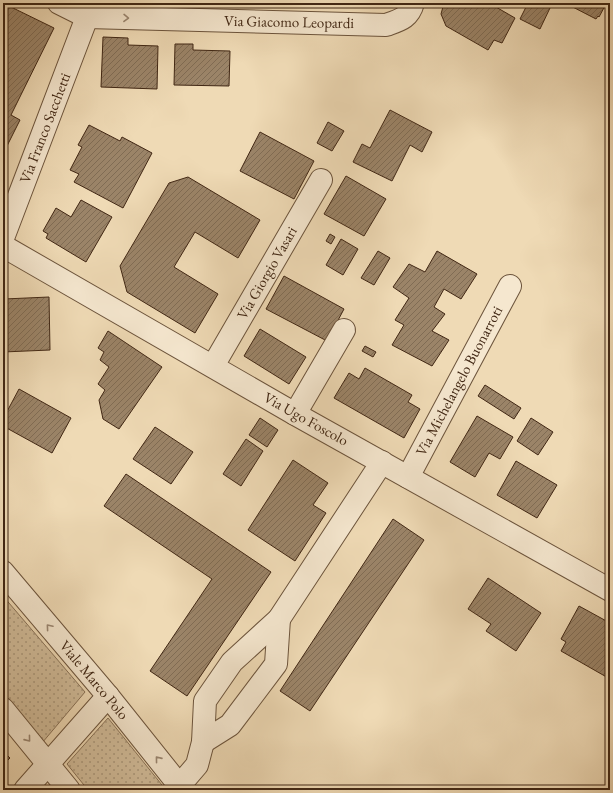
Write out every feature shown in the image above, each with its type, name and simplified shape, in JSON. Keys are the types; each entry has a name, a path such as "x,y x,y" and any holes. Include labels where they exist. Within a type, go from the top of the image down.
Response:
{"street":[{"name":"Via Giacomo Leopardi","path":"59,3 87,17 386,25 408,11"},
{"name":"Via Franco Sacchetti","path":"3,238 87,17"},
{"name":"Via Giorgio Vasari","path":"213,366 321,180"},
{"name":"Via Ugo Foscolo","path":"3,246 295,414 610,590"},
{"name":"Via Michelangelo Buonarroti","path":"408,477 510,286"},
{"path":"295,414 344,330"},
{"path":"181,788 197,765 203,742 205,701 232,662 279,619 382,462"},
{"name":"Viale Marco Polo","path":"3,572 108,696 181,788"},
{"path":"203,742 230,725 276,664 279,619"},
{"path":"25,790 108,696"},
{"path":"3,709 69,790"}],"shaded area":[{"path":"3,596 85,692 42,743 3,696"},
{"path":"108,718 166,790 88,790 67,764"}],"building":[{"path":"444,3 489,3 515,18 502,43 494,40 488,50 446,26 441,14"},
{"path":"528,3 539,3 550,8 540,29 520,19"},
{"path":"565,3 610,4 606,4 599,17 598,16 596,19"},
{"path":"9,6 54,28 11,115 20,120 3,154 3,19"},
{"path":"103,37 128,38 128,45 158,46 157,89 101,87"},
{"path":"175,44 193,44 193,50 230,51 229,86 174,85"},
{"path":"390,110 432,132 422,152 410,145 392,181 353,162 362,144 370,148"},
{"path":"328,122 344,131 332,151 317,143"},
{"path":"89,125 120,141 122,137 152,153 123,208 74,182 79,174 70,170 82,147 78,145"},
{"path":"260,132 314,161 294,199 240,171"},
{"path":"346,176 386,199 364,236 324,214"},
{"path":"188,177 260,220 238,258 195,232 174,267 218,294 195,333 127,292 120,266 169,183"},
{"path":"81,200 112,217 86,262 46,238 48,234 43,231 56,208 71,217"},
{"path":"330,234 335,237 331,244 326,241"},
{"path":"341,239 358,249 343,275 326,265"},
{"path":"378,251 390,258 374,285 361,278"},
{"path":"437,251 477,274 461,299 444,289 434,307 445,314 432,331 449,340 432,366 392,345 404,325 395,320 409,298 393,287 409,264 425,272"},
{"path":"284,276 344,309 327,341 266,309"},
{"path":"3,291 4,299 49,297 50,350 3,352"},
{"path":"260,329 306,357 289,384 244,356"},
{"path":"108,331 162,367 119,429 103,419 99,400 105,390 98,384 109,367 100,360 104,352 98,348"},
{"path":"365,346 376,352 373,357 362,351"},
{"path":"365,368 412,395 408,402 420,409 404,438 334,398 349,373 359,379"},
{"path":"485,385 521,408 514,419 478,396"},
{"path":"19,389 71,418 52,453 3,426 3,419"},
{"path":"477,416 513,437 500,459 489,453 475,477 450,462"},
{"path":"260,418 278,430 267,447 249,435"},
{"path":"531,418 553,432 538,455 517,441"},
{"path":"155,427 193,452 171,484 133,459"},
{"path":"246,439 263,451 241,486 223,474"},
{"path":"293,460 328,483 313,505 326,513 295,561 248,530"},
{"path":"516,461 557,485 537,518 497,495"},
{"path":"126,474 271,572 187,696 150,671 212,579 104,506"},
{"path":"393,519 424,540 310,711 280,691"},
{"path":"488,578 541,613 516,651 486,631 491,624 468,609"},
{"path":"579,606 610,623 610,679 561,651 566,642 561,639"},
{"path":"3,751 10,758 3,765"}]}
